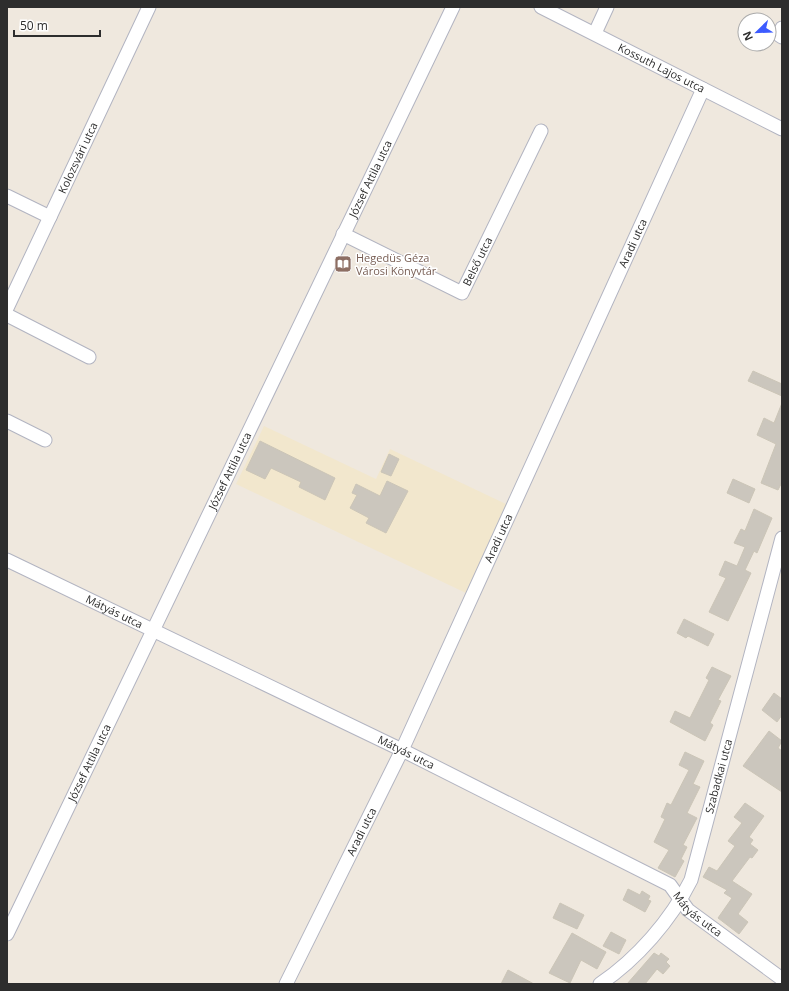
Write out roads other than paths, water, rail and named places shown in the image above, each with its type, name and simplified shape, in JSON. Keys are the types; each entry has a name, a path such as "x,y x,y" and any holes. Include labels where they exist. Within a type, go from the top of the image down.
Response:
{"street":[{"name":"Kolozsvári utca","path":"7,308 149,7"},
{"name":"József Attila utca","path":"7,934 154,631 452,7"},
{"name":"Kossuth Lajos utca","path":"541,7 782,129"},
{"path":"595,33 607,7"},
{"path":"782,28 779,35 782,37"},
{"name":"Aradi utca","path":"286,984 402,750 703,89"},
{"name":"Belső utca","path":"343,234 462,293 541,131"},
{"path":"7,196 50,217"},
{"path":"7,315 89,357"},
{"path":"7,421 45,440"},
{"name":"Szabadkai utca","path":"600,984 639,951 680,901 691,880 782,538"},
{"name":"Mátyás utca","path":"7,560 402,750 670,885 680,901 688,910 782,979"}],"place":[{"name":"Hegedüs Géza Városi Könyvtár","path":"343,264"}]}
